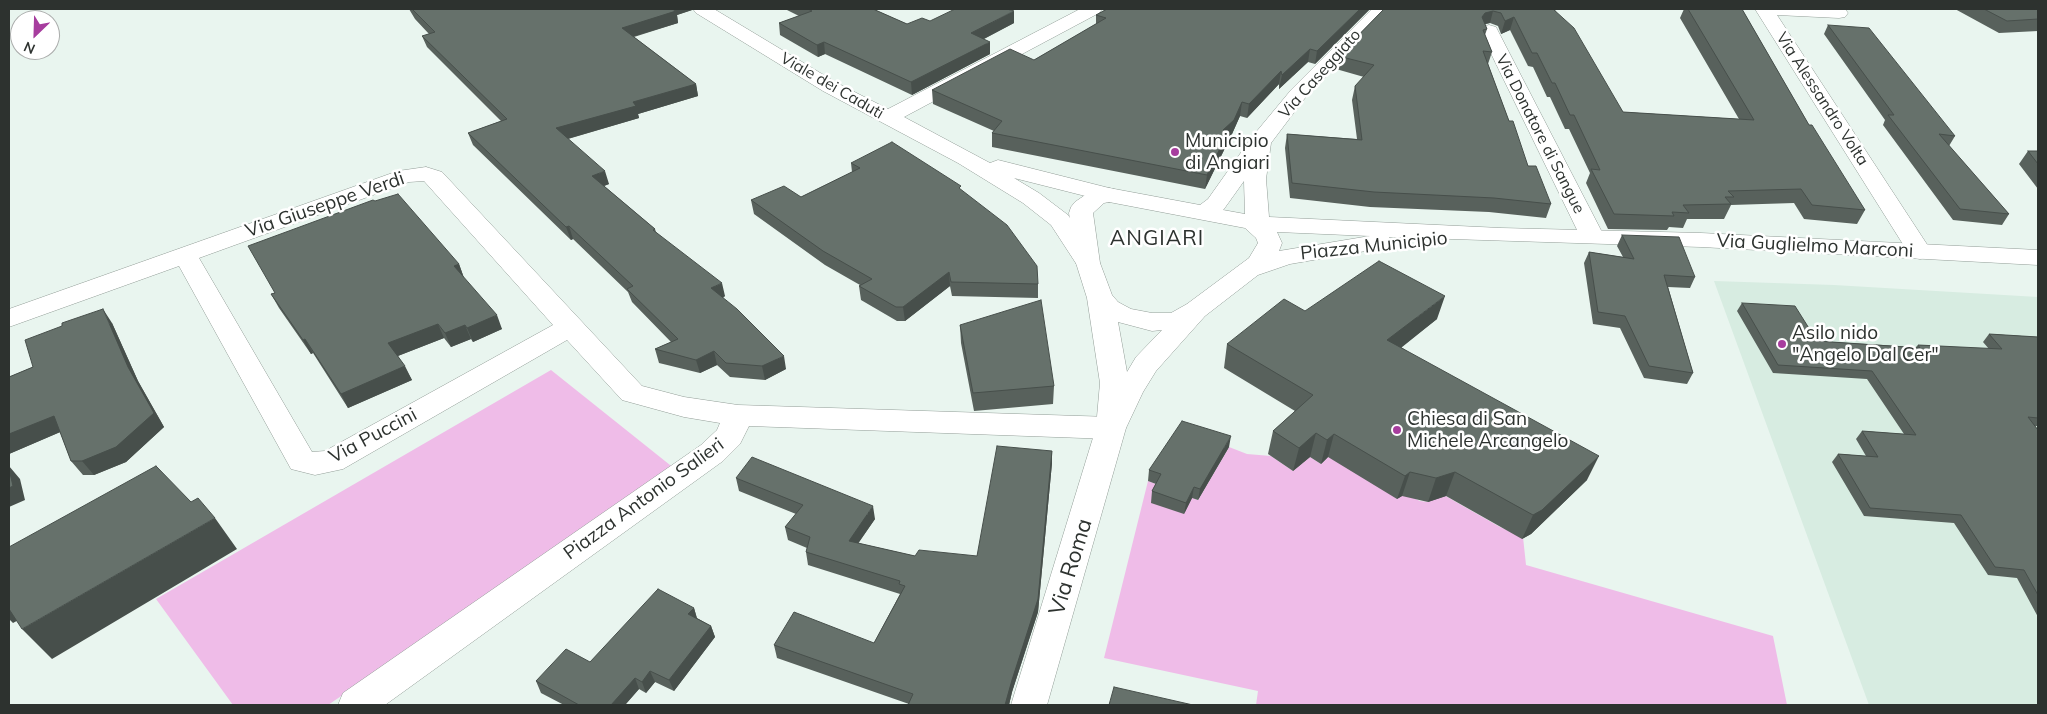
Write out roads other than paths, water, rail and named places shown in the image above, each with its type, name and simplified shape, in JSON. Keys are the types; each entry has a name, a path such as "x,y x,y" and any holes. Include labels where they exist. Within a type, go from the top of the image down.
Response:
{"street":[{"name":"Viale dei Caduti","path":"702,9 830,87 966,158"},
{"path":"887,118 1093,9"},
{"name":"Via Caseggiato","path":"1260,142 1298,94 1382,9"},
{"name":"Via Alessandro Volta","path":"1839,13 1764,10 1920,252"},
{"name":"Via Donatore di Sangue","path":"1489,31 1592,236"},
{"path":"1204,214 1216,204 1260,142"},
{"name":"Piazza Municipio","path":"1100,298 1109,308 1123,315 1152,322 1176,321 1196,310 1249,270 1266,253 1270,243 1267,235 1255,226 1258,224 1255,188 1260,142"},
{"path":"966,158 1030,198 1060,220 1088,263"},
{"name":"Piazza Municipio","path":"966,158 1040,179 1109,195 1258,224 1501,235 1592,236"},
{"name":"Via Giuseppe Verdi","path":"9,318 406,176 426,174 434,177 569,327 632,393 684,407 738,415"},
{"path":"738,415 1111,428 1114,383 1100,298 1088,263 1080,213 1087,203 1096,198 1109,195"},
{"name":"Piazza Municipio","path":"1249,270 1285,257 1356,245 1412,239 1501,235"},
{"name":"Via Guglielmo Marconi","path":"1592,236 2038,258"},
{"name":"Via Puccini","path":"185,255 302,461 315,464 332,461 569,327"},
{"name":"Piazza Municipio","path":"1111,428 1129,391 1146,364 1196,310"},
{"name":"Piazza Antonio Salieri","path":"356,705 712,453 730,436 738,415"},
{"name":"Via Roma","path":"1029,705 1111,428"}],"place":[{"name":"Municipio di Angiari","path":"1175,152"},
{"name":"Asilo nido \"Angelo Dal Cer\"","path":"1782,344"},
{"name":"Chiesa di San Michele Arcangelo","path":"1397,430"}],"district":[{"name":"ANGIARI","path":"1157,239"}]}
